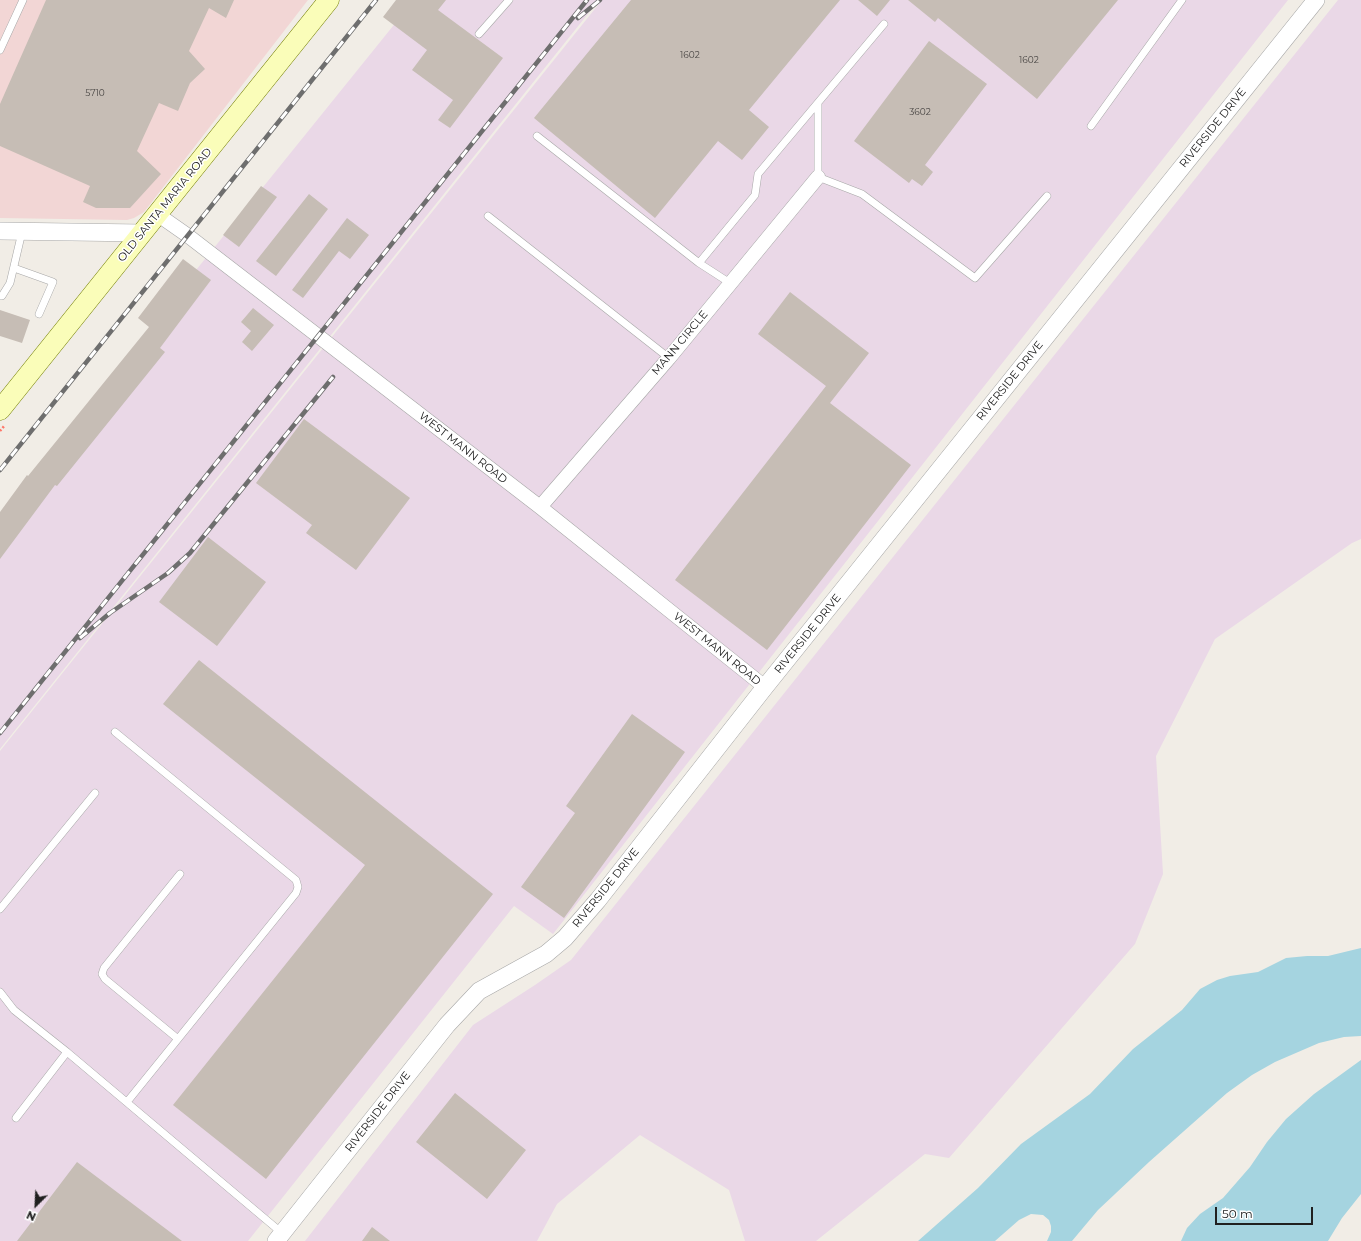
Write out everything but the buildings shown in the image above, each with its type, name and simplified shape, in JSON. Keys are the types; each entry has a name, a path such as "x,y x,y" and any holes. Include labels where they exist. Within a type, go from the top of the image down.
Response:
{"main road":[{"name":"OLD SANTA MARIA ROAD","path":"2,404 329,0"}],"street":[{"name":"RIVERSIDE DRIVE","path":"279,1237 447,1025 479,991 546,954 565,938 598,900 765,687 1316,0"},
{"name":"MANN CIRCLE","path":"540,507 669,358 818,177"},
{"name":"WEST MANN ROAD","path":"157,214 194,240 540,507 765,687"},
{"path":"0,231 142,232"}],"lane":[{"path":"0,50 23,0"},
{"path":"479,34 509,0"},
{"path":"1091,126 1182,0"},
{"path":"699,263 755,195 758,174 884,24"},
{"path":"818,103 818,177 862,194 975,278 1047,196"},
{"path":"537,136 699,263 730,283"},
{"path":"488,216 669,358"},
{"path":"0,296 2,296 10,283 22,231"},
{"path":"14,268 53,282 39,314"},
{"path":"115,732 296,880 298,887 296,893 126,1102"},
{"path":"0,909 95,793"},
{"path":"178,1039 105,979 102,974 104,968 180,874"},
{"path":"0,992 14,1010 126,1102 279,1237"},
{"path":"16,1118 67,1052"}],"shaded area":[{"path":"0,0 308,0 144,212 127,220 0,218"},
{"path":"414,0 599,0 0,749 0,513"},
{"path":"602,0 1288,0 553,934 514,906 248,1241 0,1241 0,751"},
{"path":"1338,0 1361,0 1361,539 1352,543 1215,639 1156,756 1163,874 1135,944 949,1158 925,1154 816,1241 745,1241 729,1190 640,1135 557,1204 537,1241 305,1241 473,1025 571,960"}],"water":[{"path":"1361,948 1361,1036 1344,1037 1319,1043 1275,1062 1252,1075 1227,1093 1149,1162 1098,1210 1072,1241 1047,1241 1051,1232 1049,1220 1043,1215 1031,1214 1019,1220 995,1241 918,1241 978,1188 1021,1144 1090,1094 1133,1049 1182,1010 1200,989 1217,980 1230,976 1258,972 1286,958 1328,956"},
{"path":"1361,1060 1361,1194 1342,1218 1328,1241 1181,1241 1187,1228 1200,1214 1223,1198 1250,1167 1267,1142 1286,1119 1314,1094"}],"railway":[{"path":"0,470 376,0"},
{"path":"0,733 587,0"},
{"path":"578,18 600,0"},
{"path":"80,638 110,613 168,573 190,553 333,377"}]}
